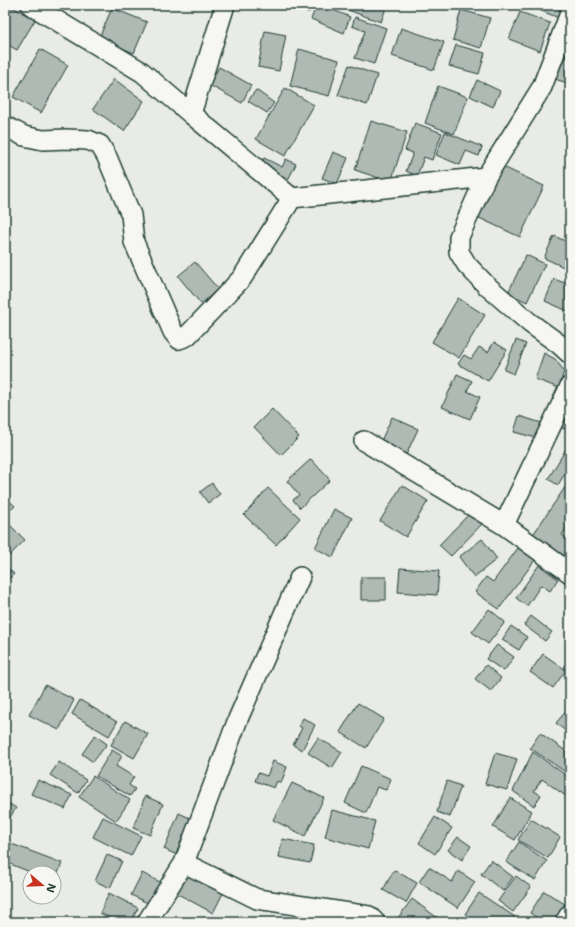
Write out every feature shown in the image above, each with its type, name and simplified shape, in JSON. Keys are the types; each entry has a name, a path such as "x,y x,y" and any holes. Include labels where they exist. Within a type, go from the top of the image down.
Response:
{"street":[{"path":"31,5 142,72 292,198 486,177"},
{"path":"191,114 226,5"},
{"path":"570,13 542,87 486,177 459,237 460,252 467,265 487,286 530,324 559,344 570,354"},
{"path":"5,126 30,138 43,140 88,140 100,144 107,157 131,215 134,242 173,332 179,339 187,336 242,278 292,198"},
{"path":"504,525 570,386"},
{"path":"364,441 504,525 570,573"},
{"path":"147,922 184,863 238,719 300,578"},
{"path":"184,863 257,899 369,916 375,922"},
{"path":"565,922 570,914"}],"building":[{"path":"5,5 9,5 35,20 17,50 5,43"},
{"path":"286,5 311,5 309,12"},
{"path":"317,5 321,5 350,17 344,33 311,19"},
{"path":"334,5 376,5 386,8 381,22"},
{"path":"535,5 564,5 559,18 534,8"},
{"path":"112,8 147,22 134,53 99,38"},
{"path":"461,10 490,18 481,48 453,40"},
{"path":"520,12 550,23 540,51 509,39"},
{"path":"355,17 386,28 374,64 355,58 365,31 352,26"},
{"path":"401,28 444,42 434,70 392,56"},
{"path":"265,31 286,35 279,71 258,67"},
{"path":"456,45 485,53 479,74 449,66"},
{"path":"40,49 68,65 41,113 13,97"},
{"path":"299,49 339,60 329,96 290,86"},
{"path":"557,52 570,56 570,84 549,77"},
{"path":"349,65 377,75 367,105 338,95"},
{"path":"219,67 251,85 242,103 209,85"},
{"path":"114,79 144,101 124,131 93,109"},
{"path":"477,80 500,91 493,107 470,96"},
{"path":"438,86 468,97 454,134 425,123"},
{"path":"285,88 314,105 285,156 256,139"},
{"path":"256,90 274,103 267,113 248,101"},
{"path":"371,121 407,132 391,182 355,170"},
{"path":"415,123 442,133 432,160 424,157 417,176 406,171 413,153 405,150"},
{"path":"445,132 482,147 479,156 466,151 460,165 436,155"},
{"path":"333,152 348,158 337,184 322,178"},
{"path":"264,158 282,167 286,159 296,164 287,182 259,167"},
{"path":"499,165 544,186 520,237 475,216"},
{"path":"554,236 570,243 570,265 568,269 544,258"},
{"path":"526,255 545,264 527,302 508,293"},
{"path":"195,262 218,289 201,304 178,276"},
{"path":"554,279 570,285 570,312 545,301"},
{"path":"458,298 485,315 459,358 432,342"},
{"path":"516,340 526,344 514,374 504,370"},
{"path":"494,342 507,350 488,381 458,364 464,355 471,359 479,347 488,352"},
{"path":"544,353 555,359 564,371 559,388 535,379"},
{"path":"457,374 472,381 467,391 480,397 470,419 442,407"},
{"path":"570,404 570,431 557,426"},
{"path":"272,409 299,437 281,455 254,427"},
{"path":"519,416 545,424 540,439 514,432"},
{"path":"392,417 418,429 406,455 380,443"},
{"path":"569,444 570,465 558,485 548,479"},
{"path":"311,459 330,480 300,508 293,500 299,495 287,481"},
{"path":"570,480 570,523 562,535 570,540 570,564 530,539"},
{"path":"212,483 220,494 208,503 200,492"},
{"path":"402,485 428,501 406,537 380,521"},
{"path":"268,488 300,518 276,545 244,515"},
{"path":"5,497 15,506 5,516"},
{"path":"334,509 352,518 333,557 315,548"},
{"path":"470,513 482,524 451,556 439,545"},
{"path":"10,525 25,540 7,558 5,556 5,530"},
{"path":"482,539 497,559 474,577 459,557"},
{"path":"518,548 535,560 499,609 475,592 486,577 493,582"},
{"path":"539,565 558,579 550,591 541,585 527,606 516,598"},
{"path":"5,566 14,574 5,583"},
{"path":"400,568 439,571 437,595 398,592"},
{"path":"361,577 386,577 386,600 361,600"},
{"path":"489,609 505,622 488,644 472,632"},
{"path":"531,616 552,632 545,641 524,625"},
{"path":"511,626 527,637 519,650 502,640"},
{"path":"497,645 514,657 504,671 486,659"},
{"path":"543,654 566,670 553,688 530,672"},
{"path":"486,665 501,678 491,691 475,679"},
{"path":"45,685 74,700 59,730 29,715"},
{"path":"80,700 117,722 109,736 72,714"},
{"path":"358,703 384,719 366,748 340,732"},
{"path":"567,710 570,712 570,735 556,723"},
{"path":"303,718 315,725 302,750 293,745 302,728 299,726"},
{"path":"125,721 148,734 134,758 111,745"},
{"path":"540,733 570,754 570,775 530,748"},
{"path":"95,735 107,744 93,762 82,754"},
{"path":"318,738 342,752 332,768 308,753"},
{"path":"112,750 122,756 116,766 134,777 129,785 135,789 130,796 96,776"},
{"path":"533,752 570,778 570,799 542,779 534,791 541,795 534,806 513,791"},
{"path":"495,753 517,759 507,790 485,784"},
{"path":"273,761 287,767 281,783 277,781 274,788 255,781 258,773 267,776"},
{"path":"59,762 86,780 78,793 50,775"},
{"path":"361,766 391,779 386,790 377,787 366,813 345,803"},
{"path":"93,776 130,800 116,821 79,797"},
{"path":"38,780 72,795 65,809 31,794"},
{"path":"447,781 461,786 450,817 437,812"},
{"path":"292,783 324,798 305,836 273,820"},
{"path":"145,796 163,804 150,835 133,828"},
{"path":"510,798 532,811 515,840 493,827"},
{"path":"5,801 16,808 5,825"},
{"path":"332,810 375,821 368,849 325,837"},
{"path":"179,813 194,820 179,856 164,849"},
{"path":"103,817 141,836 131,856 93,837"},
{"path":"435,817 452,828 435,854 419,843"},
{"path":"531,819 560,837 548,858 518,840"},
{"path":"458,837 471,846 462,860 448,850"},
{"path":"282,839 314,845 310,863 279,857"},
{"path":"519,842 547,861 535,880 506,862"},
{"path":"9,843 62,863 61,865 22,865 22,869 5,862 5,853"},
{"path":"107,855 122,861 110,888 95,881"},
{"path":"491,860 513,877 503,891 481,874"},
{"path":"429,867 452,882 458,871 475,882 458,908 419,882"},
{"path":"394,870 417,883 406,903 383,890"},
{"path":"142,873 164,884 154,906 131,895"},
{"path":"187,873 223,893 213,913 176,893"},
{"path":"516,876 531,887 513,912 498,901"},
{"path":"544,891 568,906 558,922 543,922 530,913"},
{"path":"109,893 138,908 131,922 118,922 100,913"},
{"path":"479,893 515,917 511,922 478,922 465,914"},
{"path":"412,899 443,922 421,922 414,917 410,922 395,922"}]}
